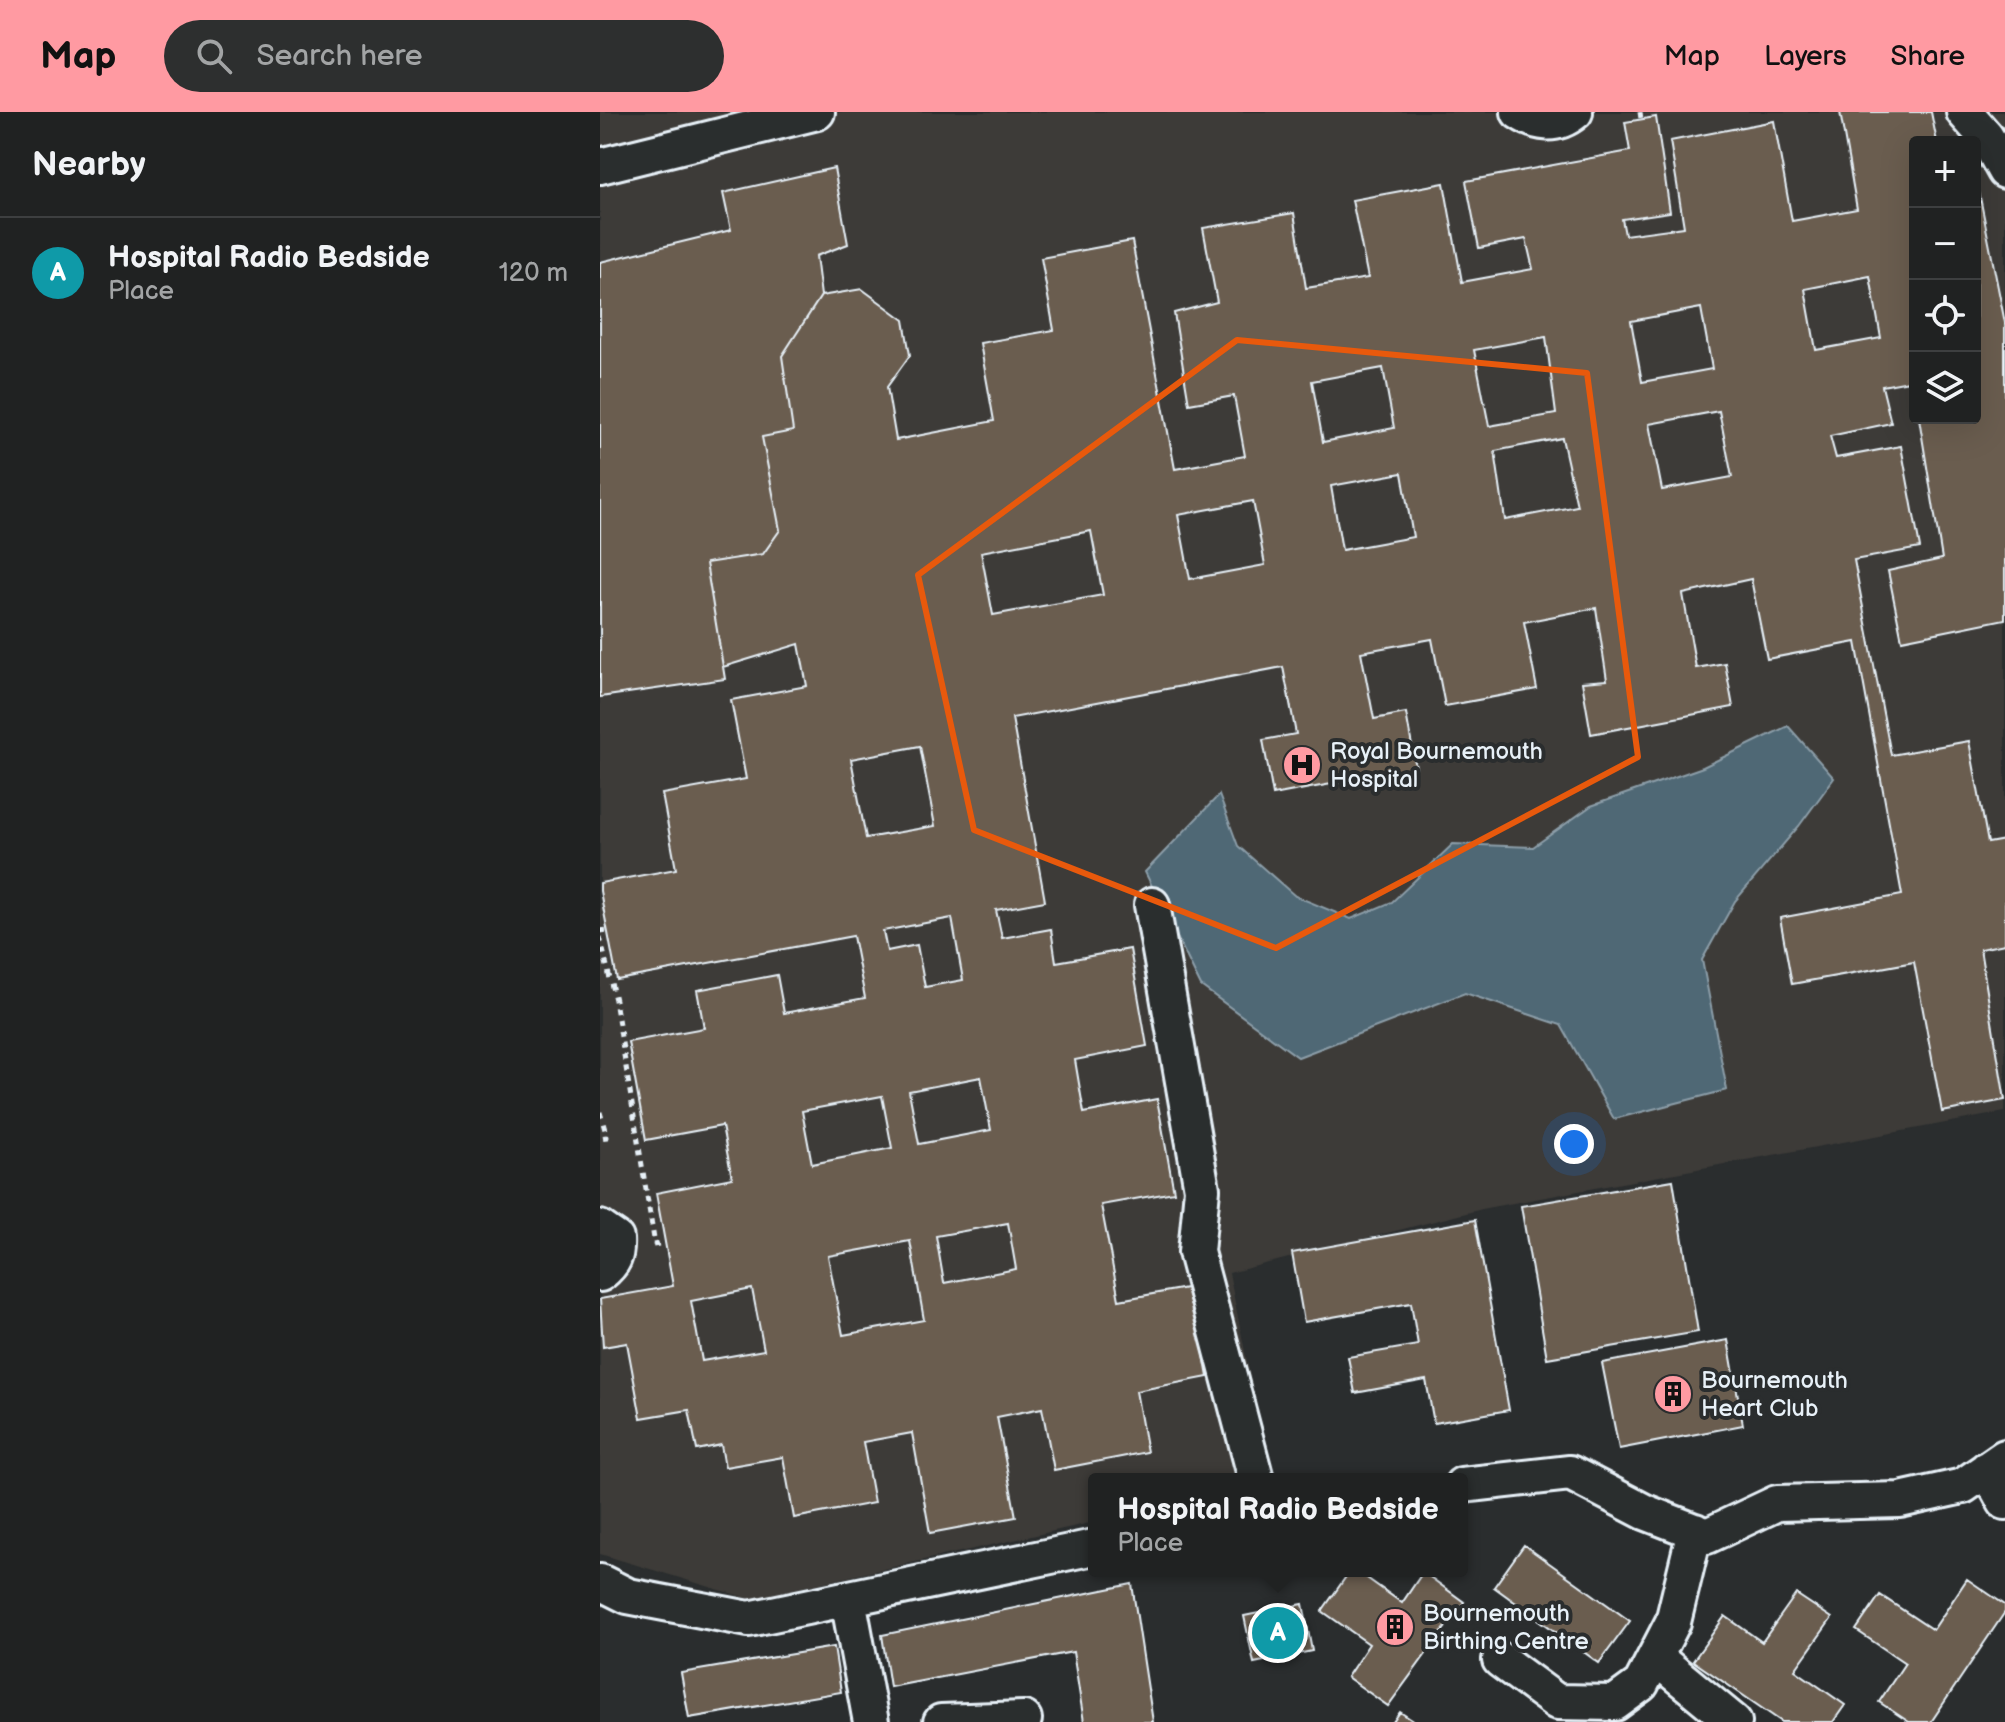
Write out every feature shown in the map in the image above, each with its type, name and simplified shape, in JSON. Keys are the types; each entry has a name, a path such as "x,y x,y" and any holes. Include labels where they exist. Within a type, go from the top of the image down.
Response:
{"lane":[{"path":"600,166 817,112"},
{"path":"1519,112 1544,123 1557,122 1575,112"},
{"path":"1964,112 1986,137 2005,171"},
{"path":"1152,905 1202,1189 1196,1252 1254,1473"},
{"path":"600,1228 616,1239 617,1253 612,1265 600,1274"},
{"path":"1468,1484 1570,1473 1645,1512 1707,1536 1777,1503 1900,1500 1963,1486 1996,1463 2005,1502"},
{"path":"1500,1660 1557,1702 1615,1703 1641,1684 1673,1622 1695,1531"},
{"path":"600,1582 628,1596 749,1619 1088,1548"},
{"path":"848,1599 871,1722"},
{"path":"1655,1657 1734,1722"},
{"path":"941,1722 1024,1719"}],"path":[{"path":"600,937 615,1000 655,1245"},
{"path":"600,1112 607,1137 600,1138"}],"highlighted area":[{"path":"1237,340 1587,373 1638,757 1276,948 974,830 918,575"}],"shaded area":[{"name":"Royal Bournemouth Hospital","path":"600,112 2005,112 2005,1112 1486,1208 1229,1273 1270,1473 1088,1473 1088,1523 750,1599 600,1554"}],"water":[{"path":"1788,726 1834,778 1799,826 1735,901 1702,960 1727,1090 1614,1119 1561,1025 1465,993 1298,1057 1201,986 1145,872 1219,795 1238,846 1295,896 1351,919 1392,902 1453,844 1533,847 1591,806 1703,767"}],"building":[{"name":"Royal Bournemouth Hospital","path":"1840,112 1931,112 1936,136 1909,136 1909,381 1882,386 1891,423 1830,436 1836,458 1901,446 1920,548 1854,560 1891,755 1969,741 1988,843 2005,840 2005,944 1980,949 2005,1100 1942,1112 1914,962 1792,984 1780,918 1902,895 1856,642 1767,659 1751,579 1683,594 1696,668 1725,663 1733,707 1591,734 1582,682 1607,680 1596,608 1524,622 1537,689 1445,706 1432,639 1361,652 1374,719 1406,713 1416,768 1273,795 1263,740 1296,734 1283,667 1012,718 1045,901 996,910 1002,938 1051,929 1056,962 1130,949 1147,1046 1075,1060 1084,1113 1157,1099 1174,1192 1101,1205 1119,1300 1192,1287 1208,1377 1136,1391 1147,1452 1054,1470 1042,1408 997,1417 1016,1517 930,1533 912,1433 863,1442 874,1503 794,1518 783,1457 725,1467 721,1445 697,1450 689,1410 641,1418 627,1343 603,1347 600,1299 673,1286 656,1193 732,1178 722,1126 646,1140 628,1042 704,1028 697,990 777,975 784,1013 865,998 853,936 617,980 600,891 600,883 676,869 662,794 746,779 731,700 807,686 799,644 723,667 706,563 763,554 780,530 762,437 793,431 782,356 821,296 862,289 904,320 910,355 887,387 896,440 994,421 980,343 1054,330 1041,258 1132,241 1175,469 1245,456 1234,396 1189,404 1174,313 1217,302 1203,228 1294,213 1306,288 1368,278 1352,200 1444,183 1462,282 1533,269 1526,239 1479,248 1466,181 1630,151 1625,122 1656,117 1670,212 1622,219 1625,235 1684,227 1670,141 1774,121 1792,221 1857,209","holes":["1870,276 1881,338 1816,350 1805,289","1701,308 1712,369 1642,382 1631,321","1546,337 1556,414 1489,426 1474,350","1383,368 1394,428 1323,442 1312,381","1719,411 1732,477 1662,490 1649,424","1562,438 1577,506 1505,520 1495,451","1402,473 1413,537 1342,550 1331,486","1253,501 1265,565 1190,579 1178,515","1091,531 1103,595 993,615 981,552","920,746 935,826 866,838 851,759","952,918 963,980 925,987 917,945 887,951 883,931","981,1077 991,1130 919,1144 909,1091","882,1096 892,1148 812,1164 802,1111","1008,1223 1016,1269 944,1283 936,1236","910,1241 924,1320 843,1335 828,1256","752,1289 764,1350 702,1361 691,1301"]},
{"path":"834,168 848,244 816,256 821,296 782,356 793,431 762,437 780,530 763,554 706,563 725,679 600,697 600,262 731,230 723,193"},
{"path":"1981,202 2005,323 2005,619 1902,640 1888,571 1942,559 1920,424 1981,424"},
{"path":"1673,1180 1698,1332 1547,1358 1521,1206"},
{"path":"1475,1220 1509,1410 1434,1423 1426,1380 1355,1393 1348,1357 1418,1345 1411,1303 1304,1322 1292,1253"},
{"name":"Bournemouth Heart Club","path":"1728,1340 1743,1425 1619,1449 1602,1363"},
{"path":"1524,1545 1630,1621 1599,1663 1494,1587"},
{"name":"Bournemouth Birthing Centre","path":"1346,1577 1365,1577 1402,1603 1420,1577 1430,1577 1464,1602 1388,1706 1347,1677 1369,1644 1322,1611"},
{"path":"1967,1579 2005,1605 2005,1612 1931,1722 1909,1722 1879,1702 1905,1663 1856,1630 1880,1595 1933,1630"},
{"path":"1132,1584 1153,1722 1084,1722 1073,1652 890,1687 882,1635"},
{"path":"1796,1594 1832,1618 1795,1670 1845,1705 1833,1722 1782,1722 1693,1661 1725,1616 1762,1642"},
{"path":"1303,1604 1312,1651 1254,1663 1244,1616"},
{"path":"834,1647 841,1692 689,1718 681,1673"},
{"path":"1400,1712 1415,1722 1393,1722"}],"place":[{"name":"Royal Bournemouth Hospital","path":"1302,765"},
{"name":"Bournemouth Heart Club","path":"1673,1394"},
{"name":"Bournemouth Birthing Centre","path":"1395,1627"},
{"name":"Hospital Radio Bedside","path":"1278,1633"}]}
